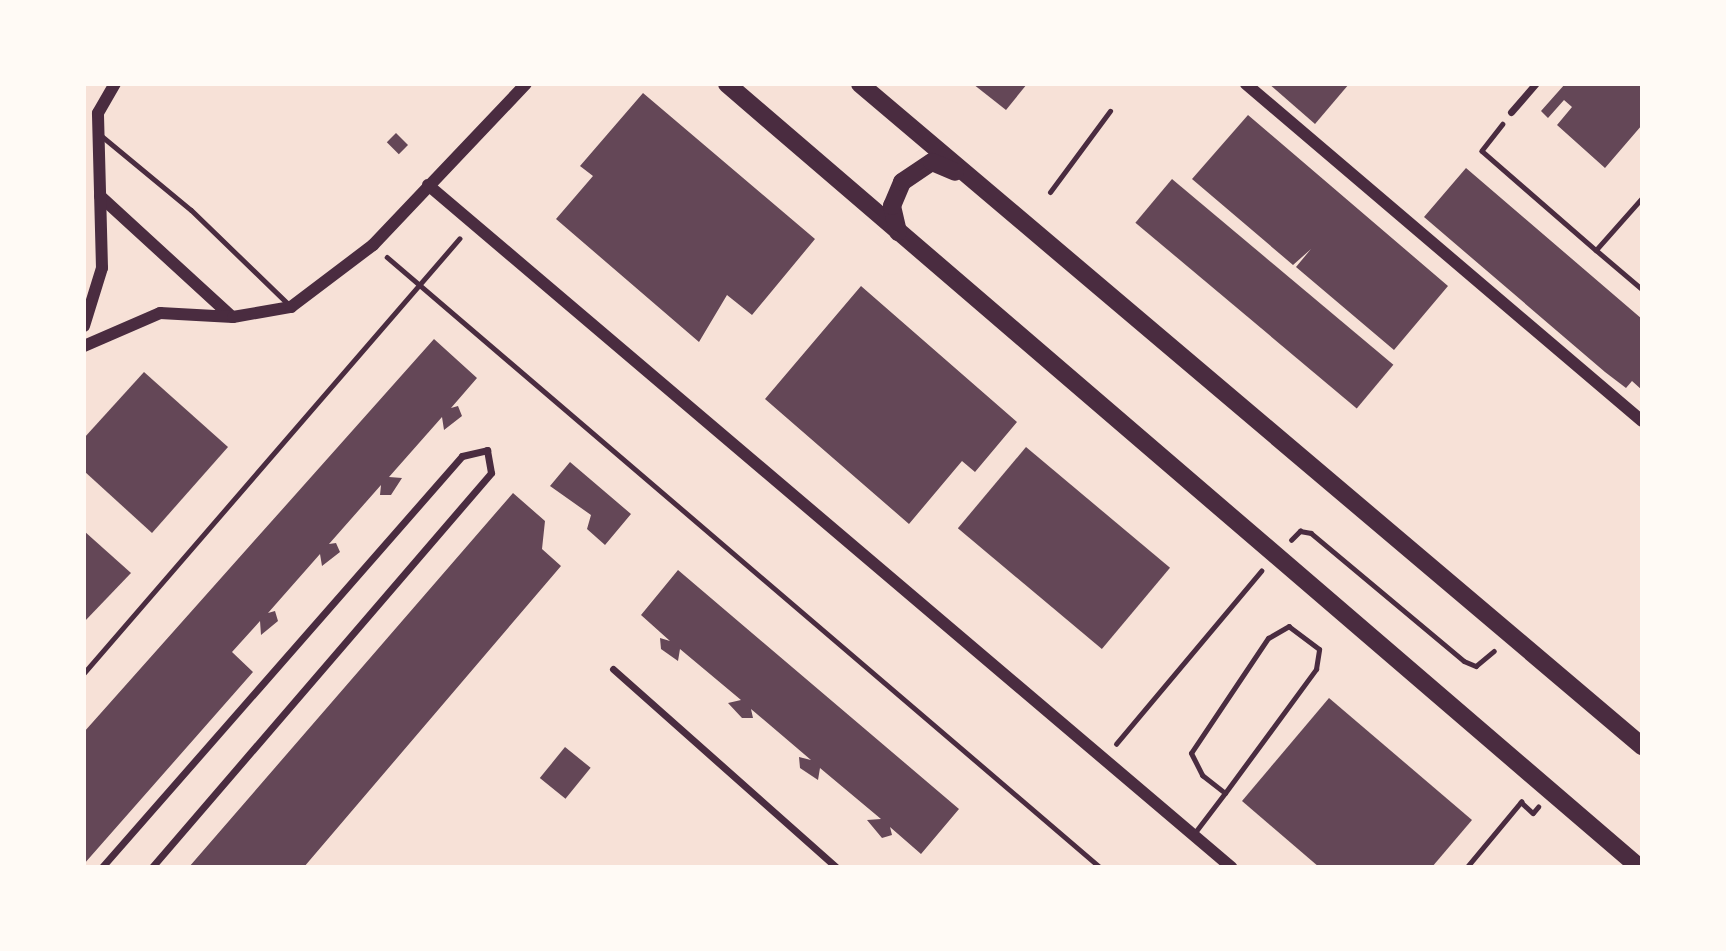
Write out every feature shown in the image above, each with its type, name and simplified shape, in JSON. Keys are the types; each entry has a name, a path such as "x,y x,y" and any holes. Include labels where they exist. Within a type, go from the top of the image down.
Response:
{"main road":[{"path":"727,84 1549,794 1639,867"},
{"path":"860,84 1013,212 1395,542 1511,632 1642,746"},
{"path":"898,232 892,206 902,183 932,162 1013,212"}],"street":[{"path":"84,326 102,268 96,131 115,84"},
{"path":"84,346 160,313 233,317 291,307 373,245 526,84"},
{"path":"1246,84 1642,421"},
{"path":"1511,112 1535,84"},
{"path":"428,185 1231,867"},
{"path":"100,196 233,317"},
{"path":"102,867 462,456 487,450 491,473 152,867"},
{"path":"613,668 836,867"}],"lane":[{"path":"1050,192 1111,111"},
{"path":"96,131 182,202 291,307"},
{"path":"1193,835 1317,669 1319,649 1289,626 1268,638 1192,752 1202,775 1224,793"}],"path":[{"path":"1511,112 1482,151 1642,289"},
{"path":"1596,250 1642,198"},
{"path":"84,673 418,282 475,223"},
{"path":"373,245 1100,867"},
{"path":"1102,760 1274,555 1306,530 1476,666 1511,632"},
{"path":"1467,867 1521,802 1533,813 1549,794"}],"building":[{"path":"973,84 1027,84 1006,110"},
{"path":"1269,84 1349,84 1315,124"},
{"path":"1565,84 1642,84 1642,125 1605,168 1557,125 1572,107 1564,100 1548,118 1541,111"},
{"path":"643,93 815,239 752,315 727,295 699,342 556,219 593,176 580,166"},
{"path":"1248,115 1448,286 1394,350 1296,267 1311,249 1293,265 1192,179"},
{"path":"396,133 408,145 399,154 387,142"},
{"path":"1466,168 1642,319 1642,390 1632,381 1626,388 1605,372 1424,217"},
{"path":"1172,179 1393,365 1357,408 1135,223"},
{"path":"861,286 1017,422 975,472 962,461 909,524 765,399"},
{"path":"434,339 477,378 451,408 458,406 462,416 444,430 442,417 389,477 402,478 391,495 380,495 381,485 329,544 336,543 340,552 322,566 320,554 268,613 275,611 278,621 261,635 260,621 232,652 253,672 84,864 84,732"},
{"path":"144,372 228,447 152,533 84,471 84,438"},
{"path":"1026,447 1170,568 1102,649 958,528"},
{"path":"570,462 631,514 605,545 587,529 591,515 550,486"},
{"path":"513,493 545,521 542,549 561,566 304,867 189,867"},
{"path":"84,531 131,573 84,622"},
{"path":"678,570 959,809 921,854 890,827 892,835 882,838 867,820 881,819 820,768 818,780 800,768 799,757 811,760 751,709 753,718 742,718 728,703 741,700 680,649 678,661 661,649 660,638 670,641 641,615"},
{"path":"1329,698 1472,820 1432,867 1319,867 1242,801"},
{"path":"565,747 591,768 565,799 540,778"}]}
